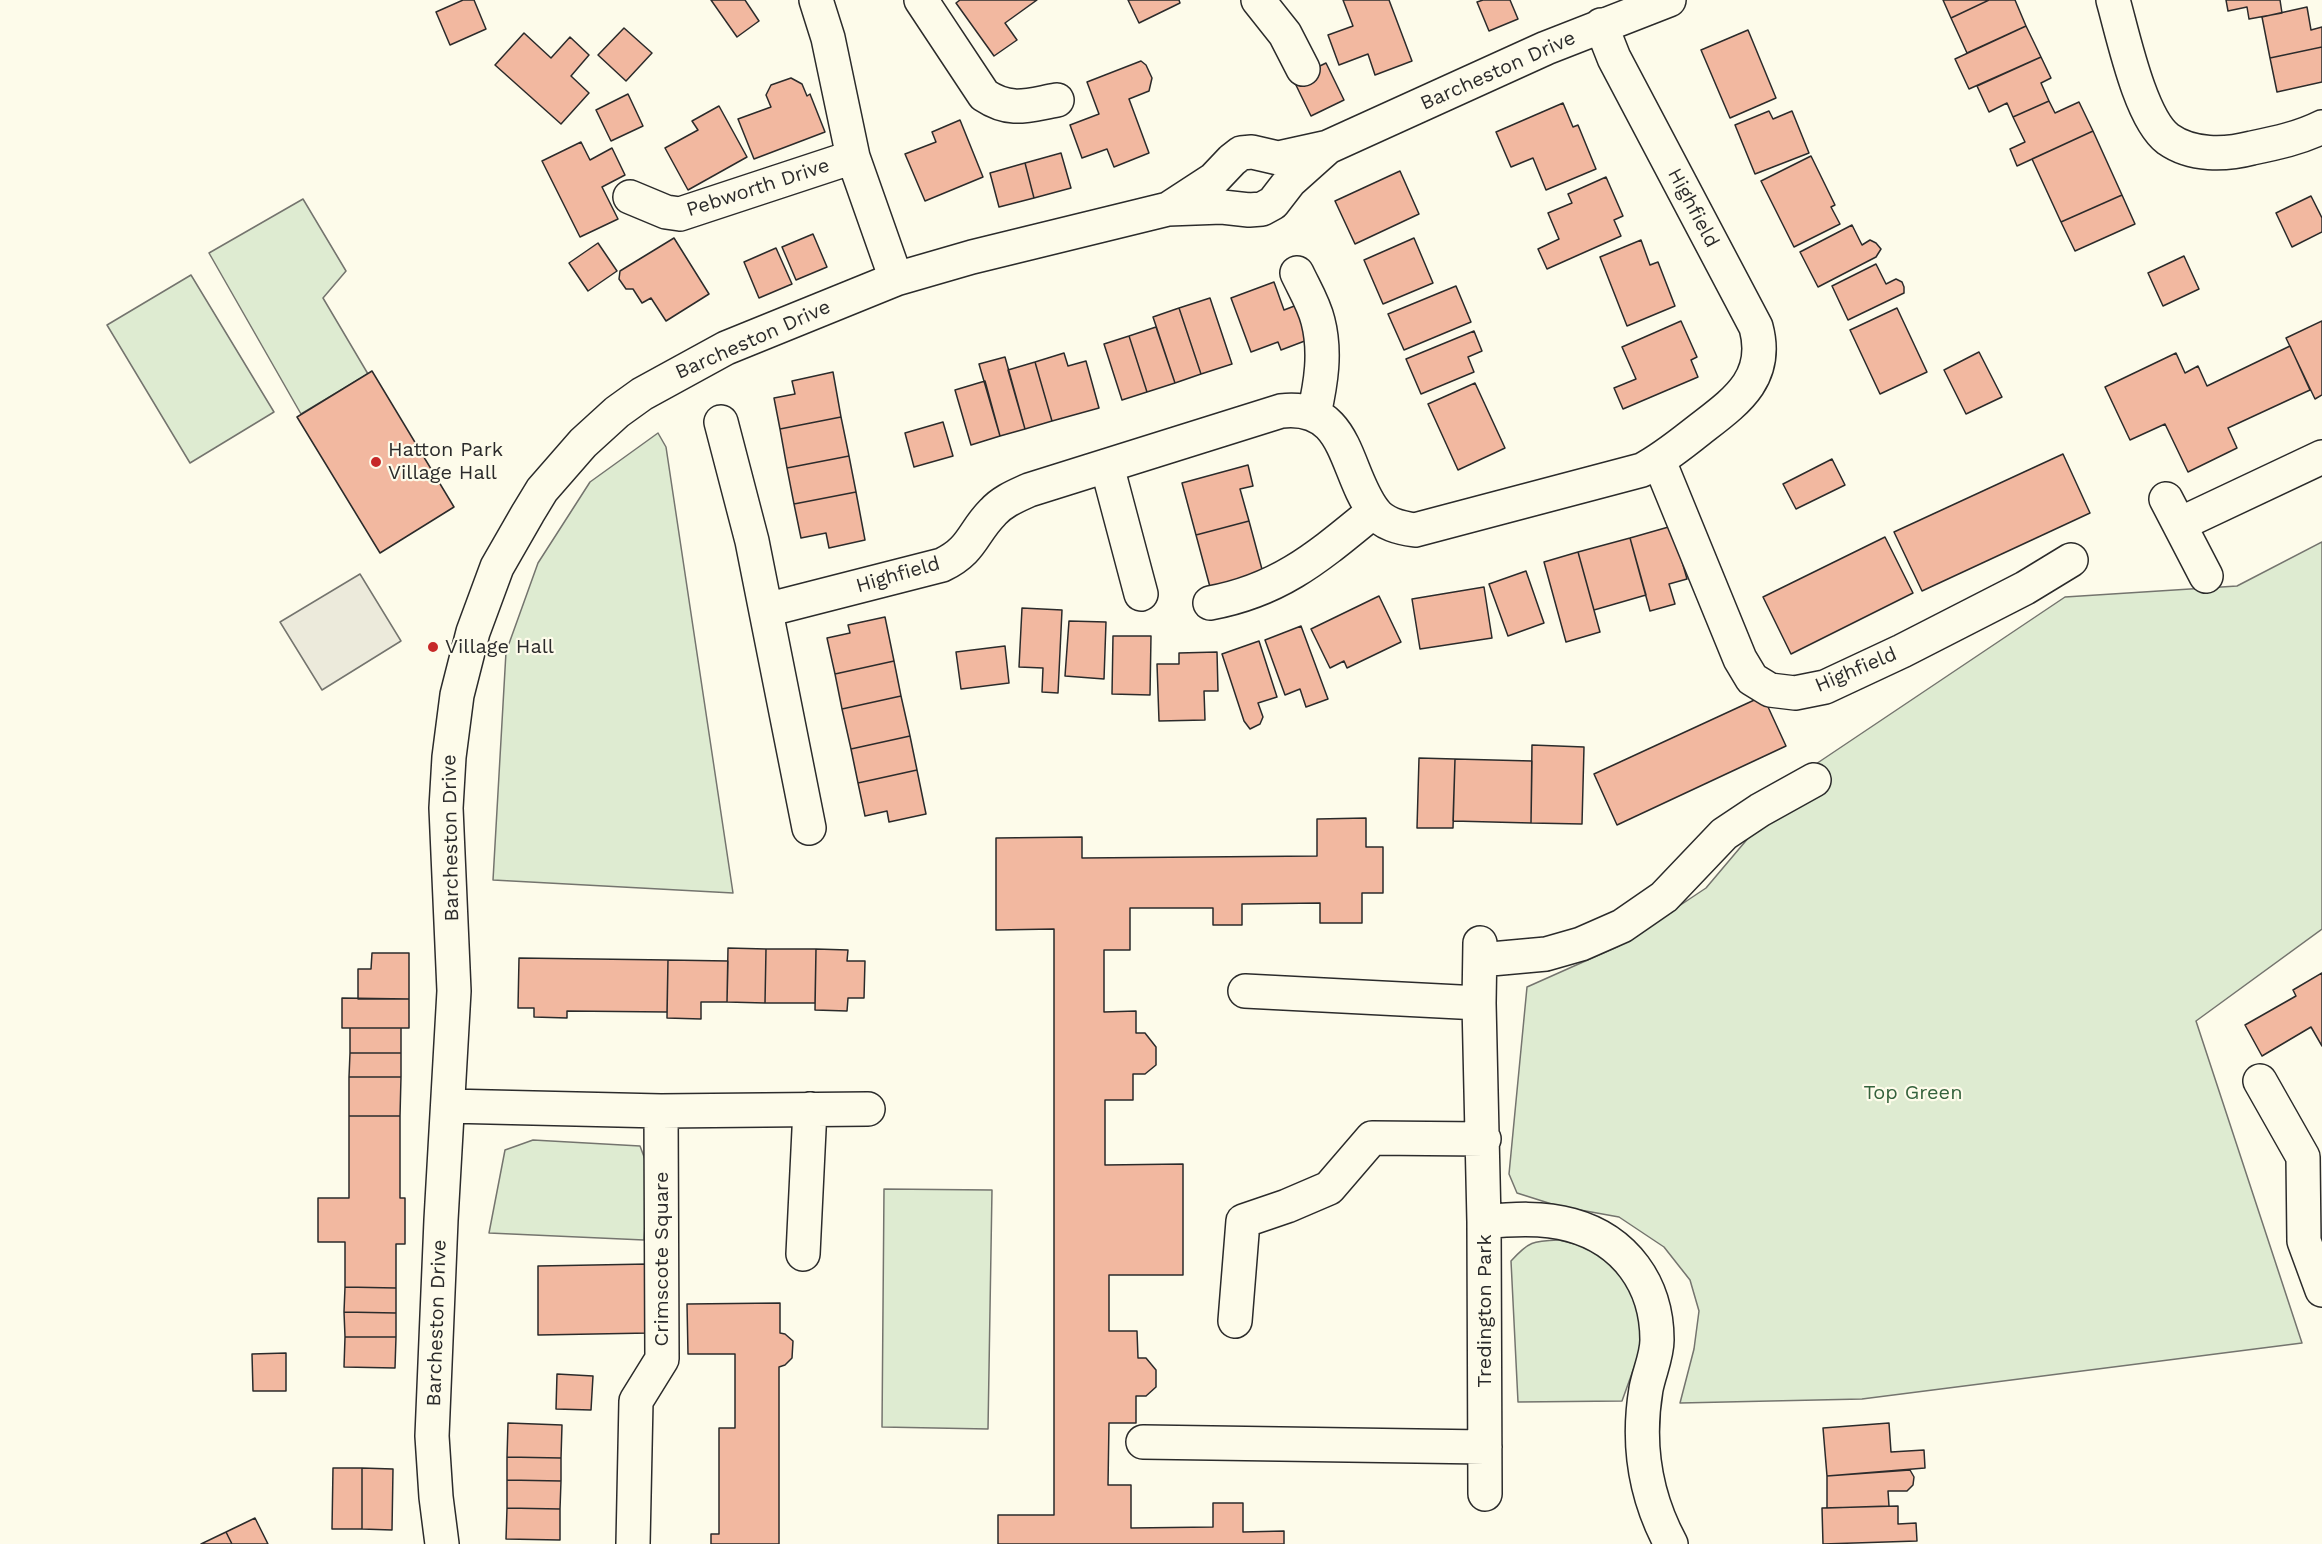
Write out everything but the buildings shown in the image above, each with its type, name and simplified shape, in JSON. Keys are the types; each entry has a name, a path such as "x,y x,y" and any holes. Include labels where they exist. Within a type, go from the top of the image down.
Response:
{"street":[{"path":"921,0 984,94 997,103 1015,107 1057,100"},
{"path":"1258,0 1285,34 1303,69"},
{"name":"Barcheston Drive","path":"1328,147 1464,84 1669,0"},
{"path":"2113,0 2141,96 2152,120 2167,138 2175,143 2184,148 2202,152 2227,153 2294,138 2322,127"},
{"name":"Pebworth Drive","path":"820,2 853,157 896,279"},
{"name":"Highfield","path":"1374,512 1393,525 1415,530 1642,470 1659,460 1742,395 1756,369 1759,338 1756,327 1614,58 1601,26"},
{"path":"1168,209 1214,178 1241,153 1252,152 1278,158 1328,147"},
{"path":"1168,209 1222,207 1262,209 1273,202 1290,181 1328,147"},
{"name":"Pebworth Drive","path":"630,197 666,212 680,214 853,157"},
{"name":"Barcheston Drive","path":"442,1544 432,1437 453,992 446,808 452,721 457,694 473,632 504,551 542,490 583,443 617,412 642,394 726,348 896,279 972,257 1168,209"},
{"path":"1210,603 1239,598 1283,579 1324,552 1374,512 1341,440 1314,414 1323,374 1322,347 1318,319 1298,273"},
{"name":"Highfield","path":"766,610 942,565 966,550 991,514 1008,500 1029,490 1281,411 1304,411 1314,414"},
{"path":"721,422 752,541 808,828"},
{"path":"2206,576 2173,512 2322,458"},
{"name":"Highfield","path":"1659,460 1740,660 1752,679 1770,690 1795,693 1825,687 1923,641 2025,588 2072,560"},
{"path":"1107,466 1141,594"},
{"path":"1484,1222 1480,951 1546,954 1581,944 1622,926 1664,897 1724,834 1760,810 1814,780"},
{"path":"1245,991 1479,1003"},
{"path":"2260,1081 2303,1157 2304,1241 2322,1290"},
{"path":"448,1106 662,1111 868,1109"},
{"path":"803,1254 810,1109"},
{"name":"Crimscote Square","path":"633,1544 636,1401 662,1359 662,1111"},
{"path":"1235,1321 1243,1221 1329,1188 1372,1138 1484,1139"},
{"name":"Tredington Park","path":"1485,1494 1484,1222 1553,1221 1571,1224 1608,1242 1636,1267 1655,1312 1657,1343 1646,1388 1642,1418 1645,1466 1648,1487 1655,1509 1671,1544"},
{"path":"1143,1442 1485,1447"}],"green space":[{"path":"303,199 346,271 323,298 368,374 301,414 209,253"},
{"path":"191,275 274,412 190,463 107,325"},
{"path":"658,433 666,447 733,893 493,880 506,652 538,563 590,482"},
{"name":"Top Green","path":"2322,542 2322,929 2196,1021 2302,1343 1862,1399 1680,1403 1694,1349 1699,1311 1690,1280 1664,1247 1619,1217 1558,1206 1517,1193 1509,1174 1527,987 1619,946 1706,888 1804,772 2065,597 2237,586"},
{"path":"533,1140 640,1146 649,1170 644,1240 489,1233 505,1150"},
{"path":"884,1189 992,1190 988,1429 882,1427"},
{"path":"1559,1240 1587,1247 1614,1264 1640,1290 1645,1337 1622,1401 1518,1402 1511,1261 1522,1249 1532,1243"}],"shaded area":[{"path":"360,574 401,641 322,690 280,622"}],"place":[{"name":"Hatton Park Village Hall","path":"376,462"},
{"name":"Village Hall","path":"433,647"}]}
